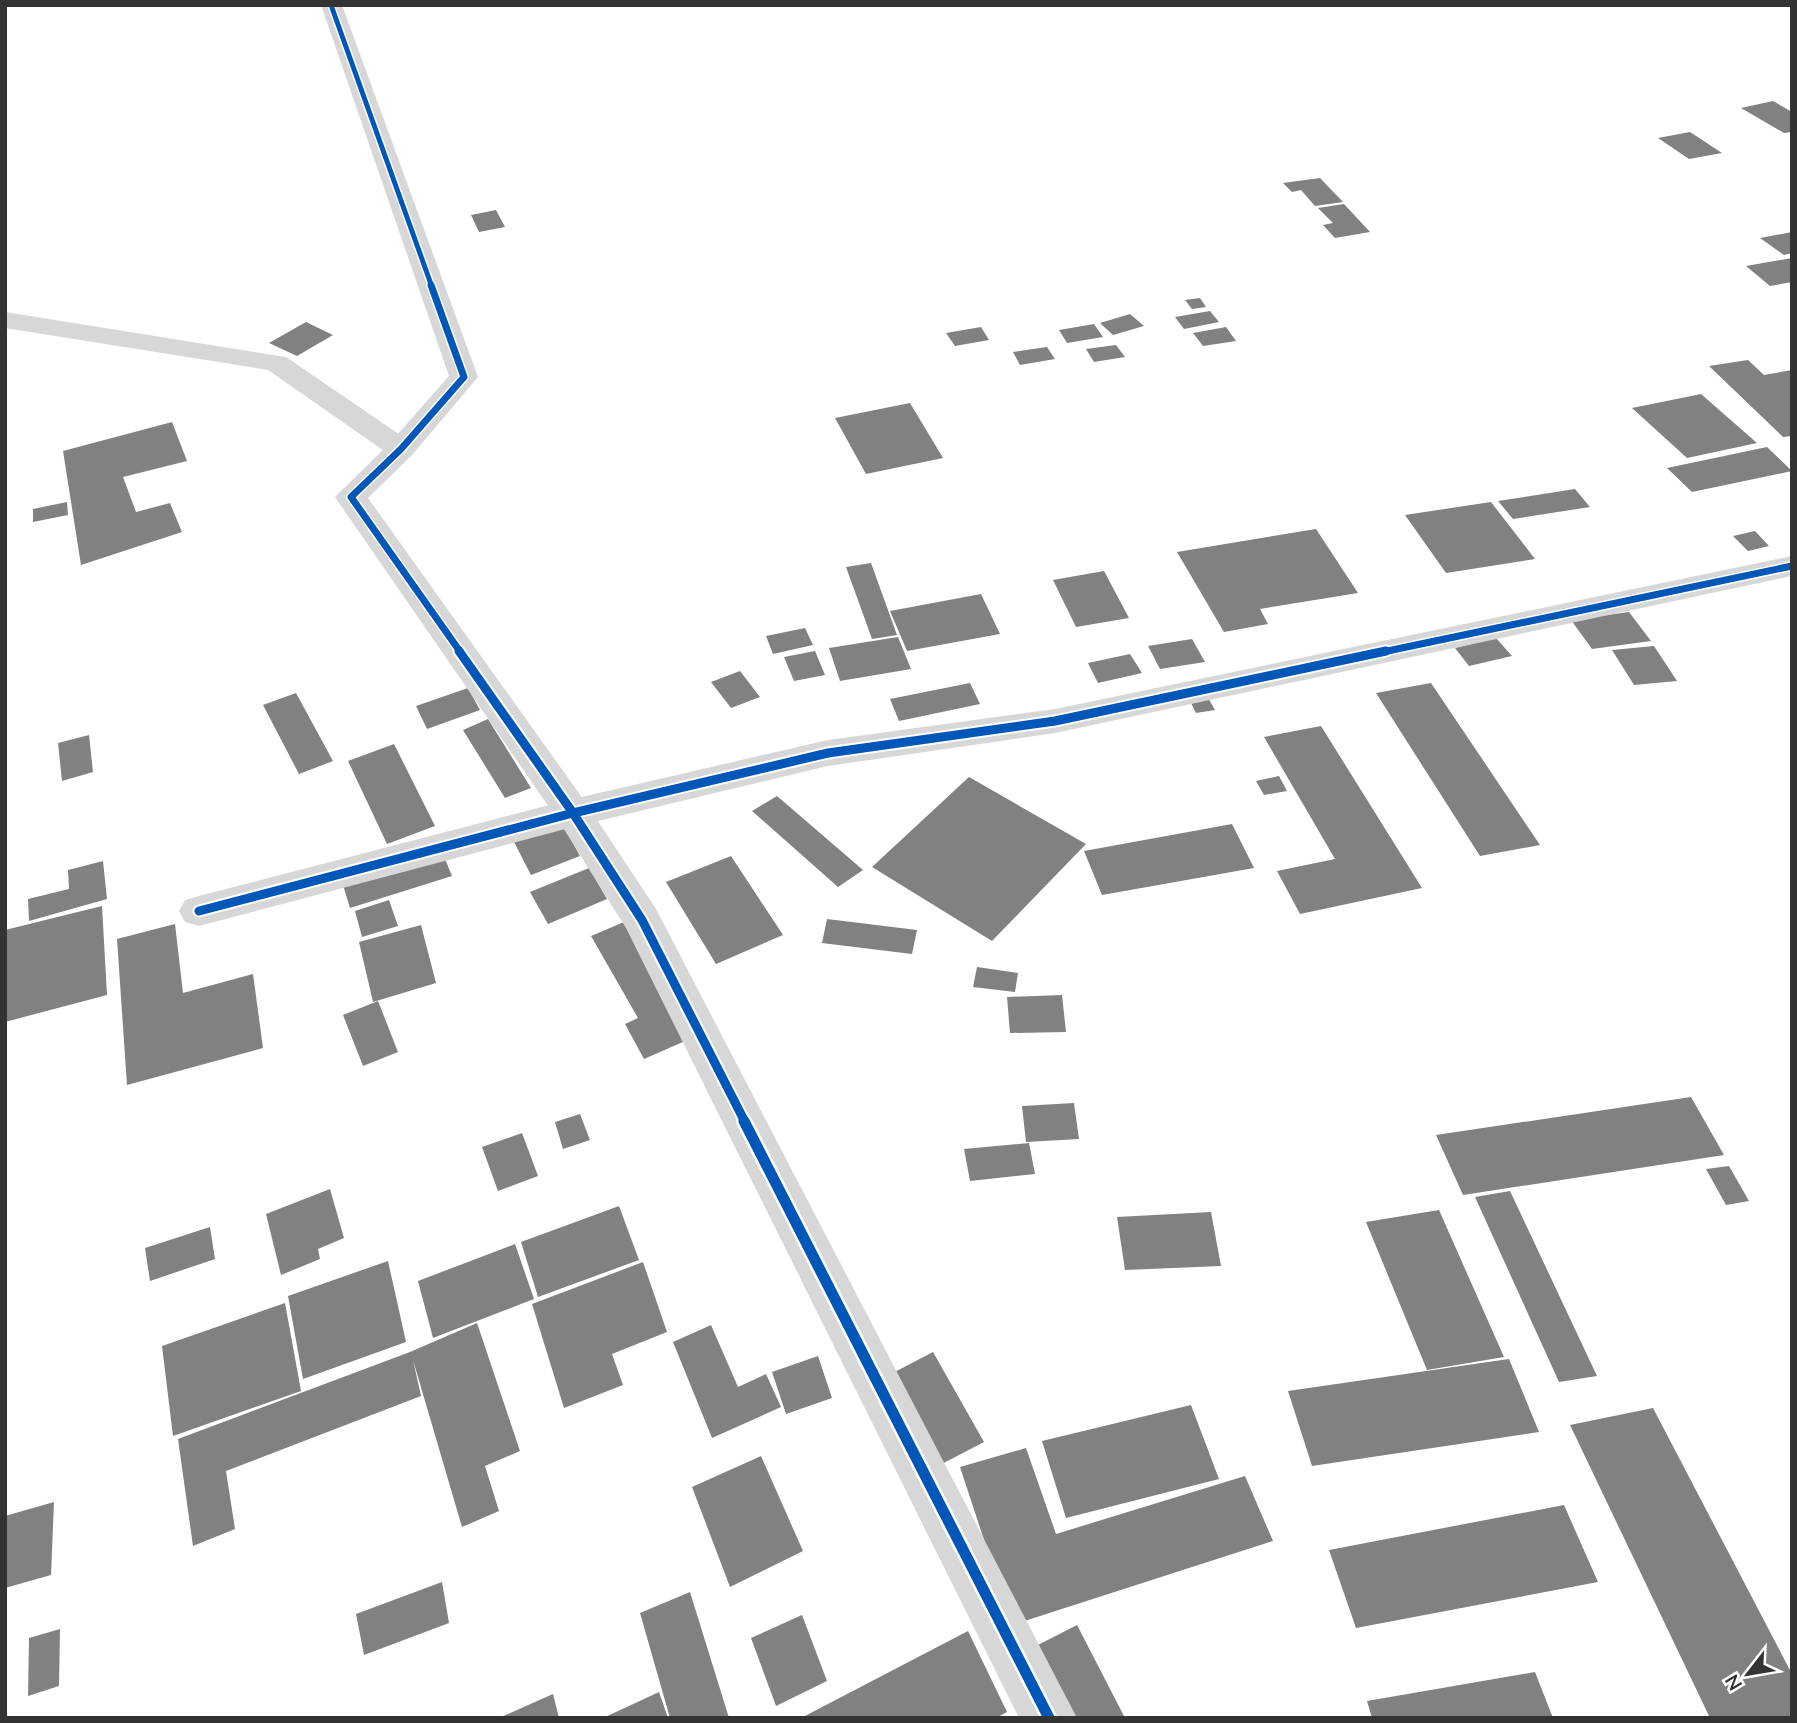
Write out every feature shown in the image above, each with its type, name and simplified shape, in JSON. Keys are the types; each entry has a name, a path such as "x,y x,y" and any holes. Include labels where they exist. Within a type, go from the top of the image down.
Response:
{"street":[{"path":"331,5 464,377 401,449 351,497 573,813 642,920 1049,1718"},
{"path":"5,320 276,363 401,449"},
{"path":"199,911 573,813 828,753 1055,721 1792,566"}],"building":[{"path":"1773,101 1792,112 1792,132 1784,133 1741,108"},
{"path":"1690,132 1722,153 1689,159 1658,138"},
{"path":"1320,178 1343,202 1315,206 1301,190 1292,192 1283,183"},
{"path":"1344,204 1370,232 1335,238 1323,225 1333,223 1318,208"},
{"path":"496,210 505,227 479,232 471,215"},
{"path":"1792,232 1792,253 1784,255 1760,238"},
{"path":"1792,258 1792,282 1770,286 1746,266"},
{"path":"1200,298 1206,307 1192,309 1185,300"},
{"path":"1210,311 1219,322 1184,329 1175,317"},
{"path":"1130,314 1144,326 1113,335 1100,323"},
{"path":"306,322 333,335 297,356 269,343"},
{"path":"1094,324 1103,337 1067,343 1059,330"},
{"path":"981,327 989,340 955,346 946,333"},
{"path":"1226,327 1236,341 1203,346 1193,333"},
{"path":"1116,345 1125,357 1094,362 1086,349"},
{"path":"1047,347 1055,359 1020,365 1013,352"},
{"path":"1748,360 1764,375 1792,370 1792,436 1783,437 1709,366"},
{"path":"1701,394 1757,443 1687,458 1632,408"},
{"path":"910,403 943,458 866,474 835,418"},
{"path":"172,422 187,461 123,477 136,512 170,503 182,532 81,565 63,451"},
{"path":"1767,447 1792,471 1692,492 1667,468"},
{"path":"1575,489 1590,507 1513,519 1498,501"},
{"path":"67,502 68,515 33,522 33,509"},
{"path":"1491,502 1535,559 1446,573 1405,515"},
{"path":"1316,529 1358,593 1260,609 1268,624 1224,632 1177,552"},
{"path":"1755,531 1769,546 1748,551 1733,536"},
{"path":"871,563 897,635 872,639 846,567"},
{"path":"1104,571 1129,618 1076,627 1053,580"},
{"path":"981,594 1000,634 907,651 890,611"},
{"path":"1629,612 1651,641 1592,649 1571,620"},
{"path":"805,628 813,645 773,654 766,636"},
{"path":"898,637 911,669 840,681 829,648"},
{"path":"1496,638 1512,656 1469,666 1455,648"},
{"path":"1192,639 1205,662 1160,669 1148,646"},
{"path":"1654,646 1677,681 1634,685 1612,650"},
{"path":"815,651 825,675 794,681 784,657"},
{"path":"1130,654 1142,673 1098,683 1088,663"},
{"path":"740,671 760,697 731,708 711,682"},
{"path":"970,683 980,704 899,721 890,699"},
{"path":"1431,683 1540,845 1480,856 1376,693"},
{"path":"468,688 480,710 427,729 416,706"},
{"path":"296,693 333,761 299,774 263,705"},
{"path":"1207,696 1215,710 1196,713 1189,699"},
{"path":"488,719 531,788 505,798 463,730"},
{"path":"1321,726 1422,888 1300,914 1277,871 1335,859 1264,737"},
{"path":"89,735 93,772 62,781 58,743"},
{"path":"394,744 435,826 387,844 348,761"},
{"path":"1279,776 1287,791 1264,795 1256,781"},
{"path":"969,777 1086,844 992,941 872,867"},
{"path":"777,796 863,870 838,887 752,811"},
{"path":"562,823 580,856 531,875 513,840"},
{"path":"1232,824 1254,868 1102,895 1084,851"},
{"path":"443,854 452,876 350,908 343,885"},
{"path":"731,856 783,935 716,964 666,882"},
{"path":"103,861 107,899 29,921 28,899 69,889 68,870"},
{"path":"589,868 607,899 548,924 530,892"},
{"path":"389,900 398,926 362,937 355,911"},
{"path":"102,906 107,995 5,1022 5,930"},
{"path":"827,919 917,930 912,954 822,943"},
{"path":"624,922 692,1038 644,1059 625,1024 638,1018 591,936"},
{"path":"175,924 183,993 253,974 263,1048 127,1085 117,939"},
{"path":"421,925 436,983 373,1002 359,942"},
{"path":"977,967 1018,973 1015,992 973,987"},
{"path":"1062,995 1066,1032 1010,1033 1007,997"},
{"path":"378,1001 398,1052 363,1066 343,1015"},
{"path":"1691,1097 1724,1155 1463,1195 1436,1135"},
{"path":"1074,1103 1079,1139 1026,1142 1022,1106"},
{"path":"580,1114 590,1140 563,1149 555,1122"},
{"path":"522,1133 538,1176 498,1191 482,1147"},
{"path":"1029,1143 1035,1174 970,1181 964,1149"},
{"path":"1729,1166 1749,1201 1726,1205 1706,1169"},
{"path":"330,1189 344,1238 318,1249 320,1259 281,1275 266,1214"},
{"path":"1510,1191 1597,1376 1559,1382 1475,1197"},
{"path":"619,1206 639,1260 538,1297 521,1242"},
{"path":"1439,1210 1504,1357 1427,1370 1366,1222"},
{"path":"1211,1212 1221,1266 1125,1270 1117,1217"},
{"path":"210,1227 215,1259 150,1281 145,1248"},
{"path":"515,1244 534,1299 433,1338 418,1281"},
{"path":"388,1261 406,1342 303,1379 288,1296"},
{"path":"643,1262 667,1332 612,1354 623,1385 564,1408 532,1304"},
{"path":"285,1303 301,1391 173,1436 162,1346"},
{"path":"477,1323 520,1451 485,1466 499,1511 462,1527 413,1360 421,1396 226,1471 235,1529 193,1546 178,1439 410,1352"},
{"path":"711,1325 738,1387 766,1374 781,1407 712,1438 673,1342"},
{"path":"933,1352 984,1442 936,1467 887,1376"},
{"path":"818,1356 832,1398 786,1414 772,1372"},
{"path":"1509,1359 1539,1432 1312,1466 1288,1391"},
{"path":"1191,1405 1219,1479 1066,1518 1042,1441"},
{"path":"1653,1408 1792,1674 1792,1718 1710,1718 1570,1425"},
{"path":"1026,1448 1056,1534 1245,1476 1273,1541 1012,1625 960,1467"},
{"path":"761,1456 803,1551 730,1587 692,1487"},
{"path":"54,1502 51,1575 5,1588 5,1516"},
{"path":"1564,1505 1598,1582 1356,1628 1329,1550"},
{"path":"442,1582 449,1623 364,1655 356,1614"},
{"path":"690,1592 729,1718 670,1718 640,1613"},
{"path":"802,1615 827,1681 776,1706 751,1638"},
{"path":"1077,1625 1125,1718 1067,1718 1032,1648"},
{"path":"60,1629 59,1686 28,1696 29,1638"},
{"path":"968,1631 1007,1712 996,1718 801,1718"},
{"path":"1535,1672 1553,1718 1372,1718 1367,1701"},
{"path":"659,1692 668,1718 603,1718"},
{"path":"553,1694 559,1718 499,1718"}],"cycle path":[{"path":"331,5 464,377 401,449 351,497 573,813 642,920 1049,1718"},
{"path":"199,911 573,813 828,753 1055,721 1792,566"}]}
